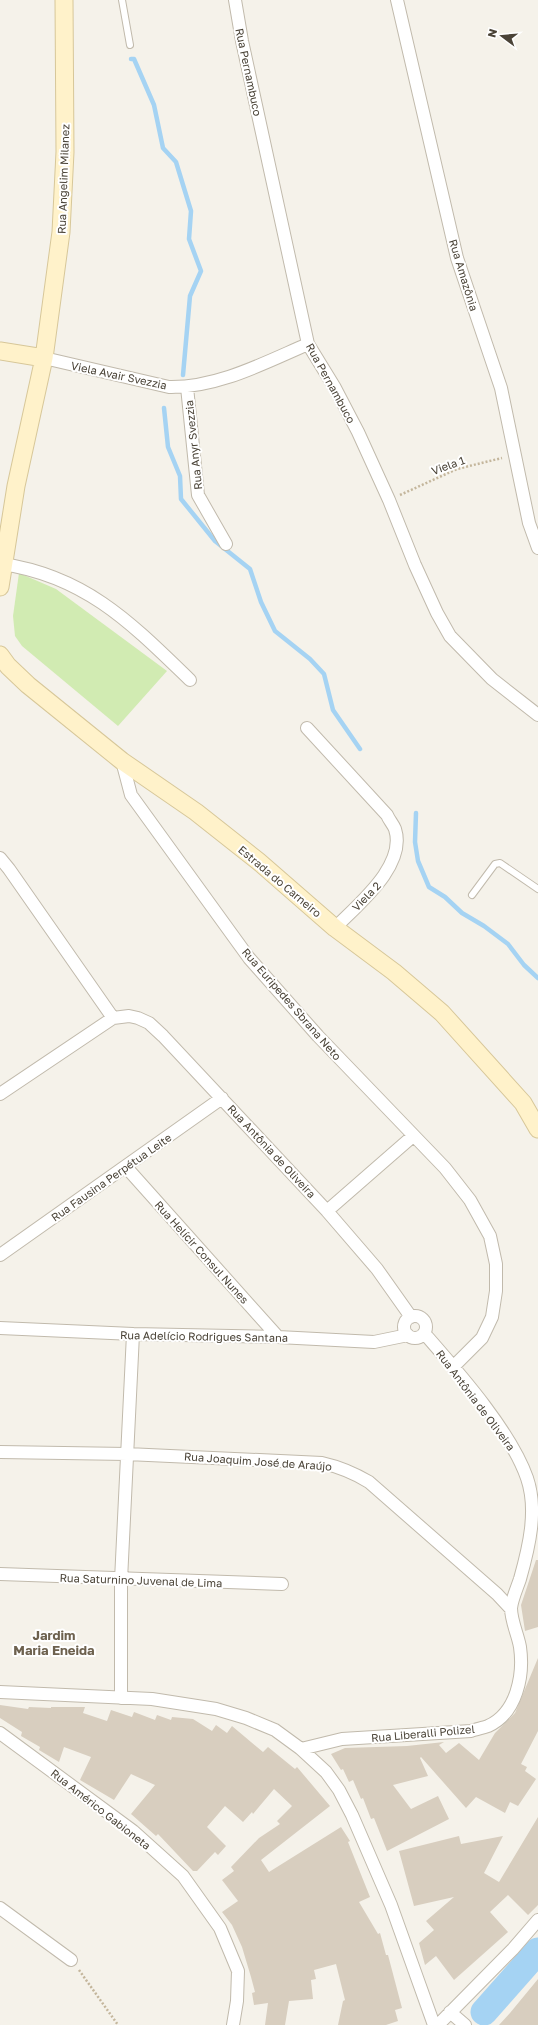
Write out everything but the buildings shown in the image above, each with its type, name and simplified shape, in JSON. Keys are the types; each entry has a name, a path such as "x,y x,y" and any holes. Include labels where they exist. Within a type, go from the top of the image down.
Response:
{"street":[{"name":"Rua Angelim Milanez","path":"0,587 16,486 44,358 61,232 65,152 64,0"},
{"name":"Rua Pernambuco","path":"235,0 242,41 308,344 335,388 358,432 389,500 415,565 437,613 450,636 492,679 538,715"},
{"name":"Rua Amazônia","path":"397,0 457,258 501,388 530,522 538,548"},
{"name":"Viela Avair Svezzia","path":"44,358 169,387 186,387 202,384 254,367 308,344"},
{"path":"0,351 44,358"},
{"name":"Rua Anyr Svezzia","path":"186,387 198,495 226,544"},
{"path":"3,564 46,574 69,583 97,599 137,628 190,680"},
{"name":"Estrada do Carneiro","path":"0,655 24,682 122,761 196,812 258,861 335,928 394,972 442,1013 523,1103 538,1129"},
{"name":"Viela 2","path":"307,728 387,816 395,829 396,846 393,859 384,878 335,928"},
{"name":"Rua Euripedes Sbrana Neto","path":"122,761 131,795 249,958 318,1036 445,1168 470,1200 490,1236 496,1264 496,1292 492,1317 482,1338 453,1367"},
{"path":"0,858 112,1018 0,1094"},
{"name":"Rua Antônia de Oliveira","path":"112,1018 129,1016 149,1023 222,1098 327,1211 377,1269 410,1317"},
{"name":"Rua Fausina Perpétua Leite","path":"0,1255 222,1098"},
{"path":"327,1211 413,1136"},
{"name":"Rua Helícir Consul Nunes","path":"126,1167 278,1337"},
{"path":"418,1316 424,1320 426,1326 424,1333 418,1337 408,1335 404,1325 410,1317 418,1316"},
{"name":"Rua Adelício Rodrigues Santana","path":"0,1328 133,1334 278,1337 374,1342 408,1335"},
{"name":"Rua Antônia de Oliveira","path":"424,1333 453,1367 495,1421 516,1453 527,1478 532,1495 533,1516 521,1574 511,1609"},
{"path":"121,1698 121,1580 133,1334"},
{"name":"Rua Joaquim José de Araújo","path":"0,1452 126,1454 322,1463 350,1471 369,1482 497,1594 511,1609"},
{"name":"Rua Saturnino Juvenal de Lima","path":"0,1574 121,1580 282,1584"},
{"name":"Rua Liberalli Polizel","path":"301,1749 342,1739 471,1731 488,1726 501,1718 510,1708 517,1691 520,1672 520,1648 511,1609"},
{"path":"0,1692 152,1700 229,1712 275,1730 301,1749 326,1772 339,1790 352,1815 391,1905 434,2025"},
{"name":"Rua Américo Gabioneta","path":"0,1733 133,1831 183,1876 220,1928 238,1971 237,2001 233,2025"},
{"path":"0,1908 71,1960"},
{"path":"438,2025 513,1949 538,1920"},
{"path":"450,2012 465,2025"}],"lane":[{"path":"122,0 130,45"},
{"path":"472,895 496,864 500,864 538,889"}],"path":[{"name":"Viela 1","path":"389,500 456,470 516,455"},
{"path":"71,1960 118,2025"}],"green space":[{"path":"19,573 56,589 167,671 118,726 22,646 15,636 13,616"}],"waterway":[{"path":"131,59 134,59 154,105 163,148 176,162 191,211 189,239 201,271 190,296 183,375"},
{"path":"164,408 168,447 180,476 181,499 215,541 250,569 261,602 275,631 310,659 324,674 333,710 360,749"},
{"path":"416,813 415,842 418,861 429,887 445,897 462,913 484,926 508,944 524,965 538,978"},
{"path":"484,2012 538,1951"}],"district":[{"name":"Jardim Maria Eneida","path":"54,1642"}]}
